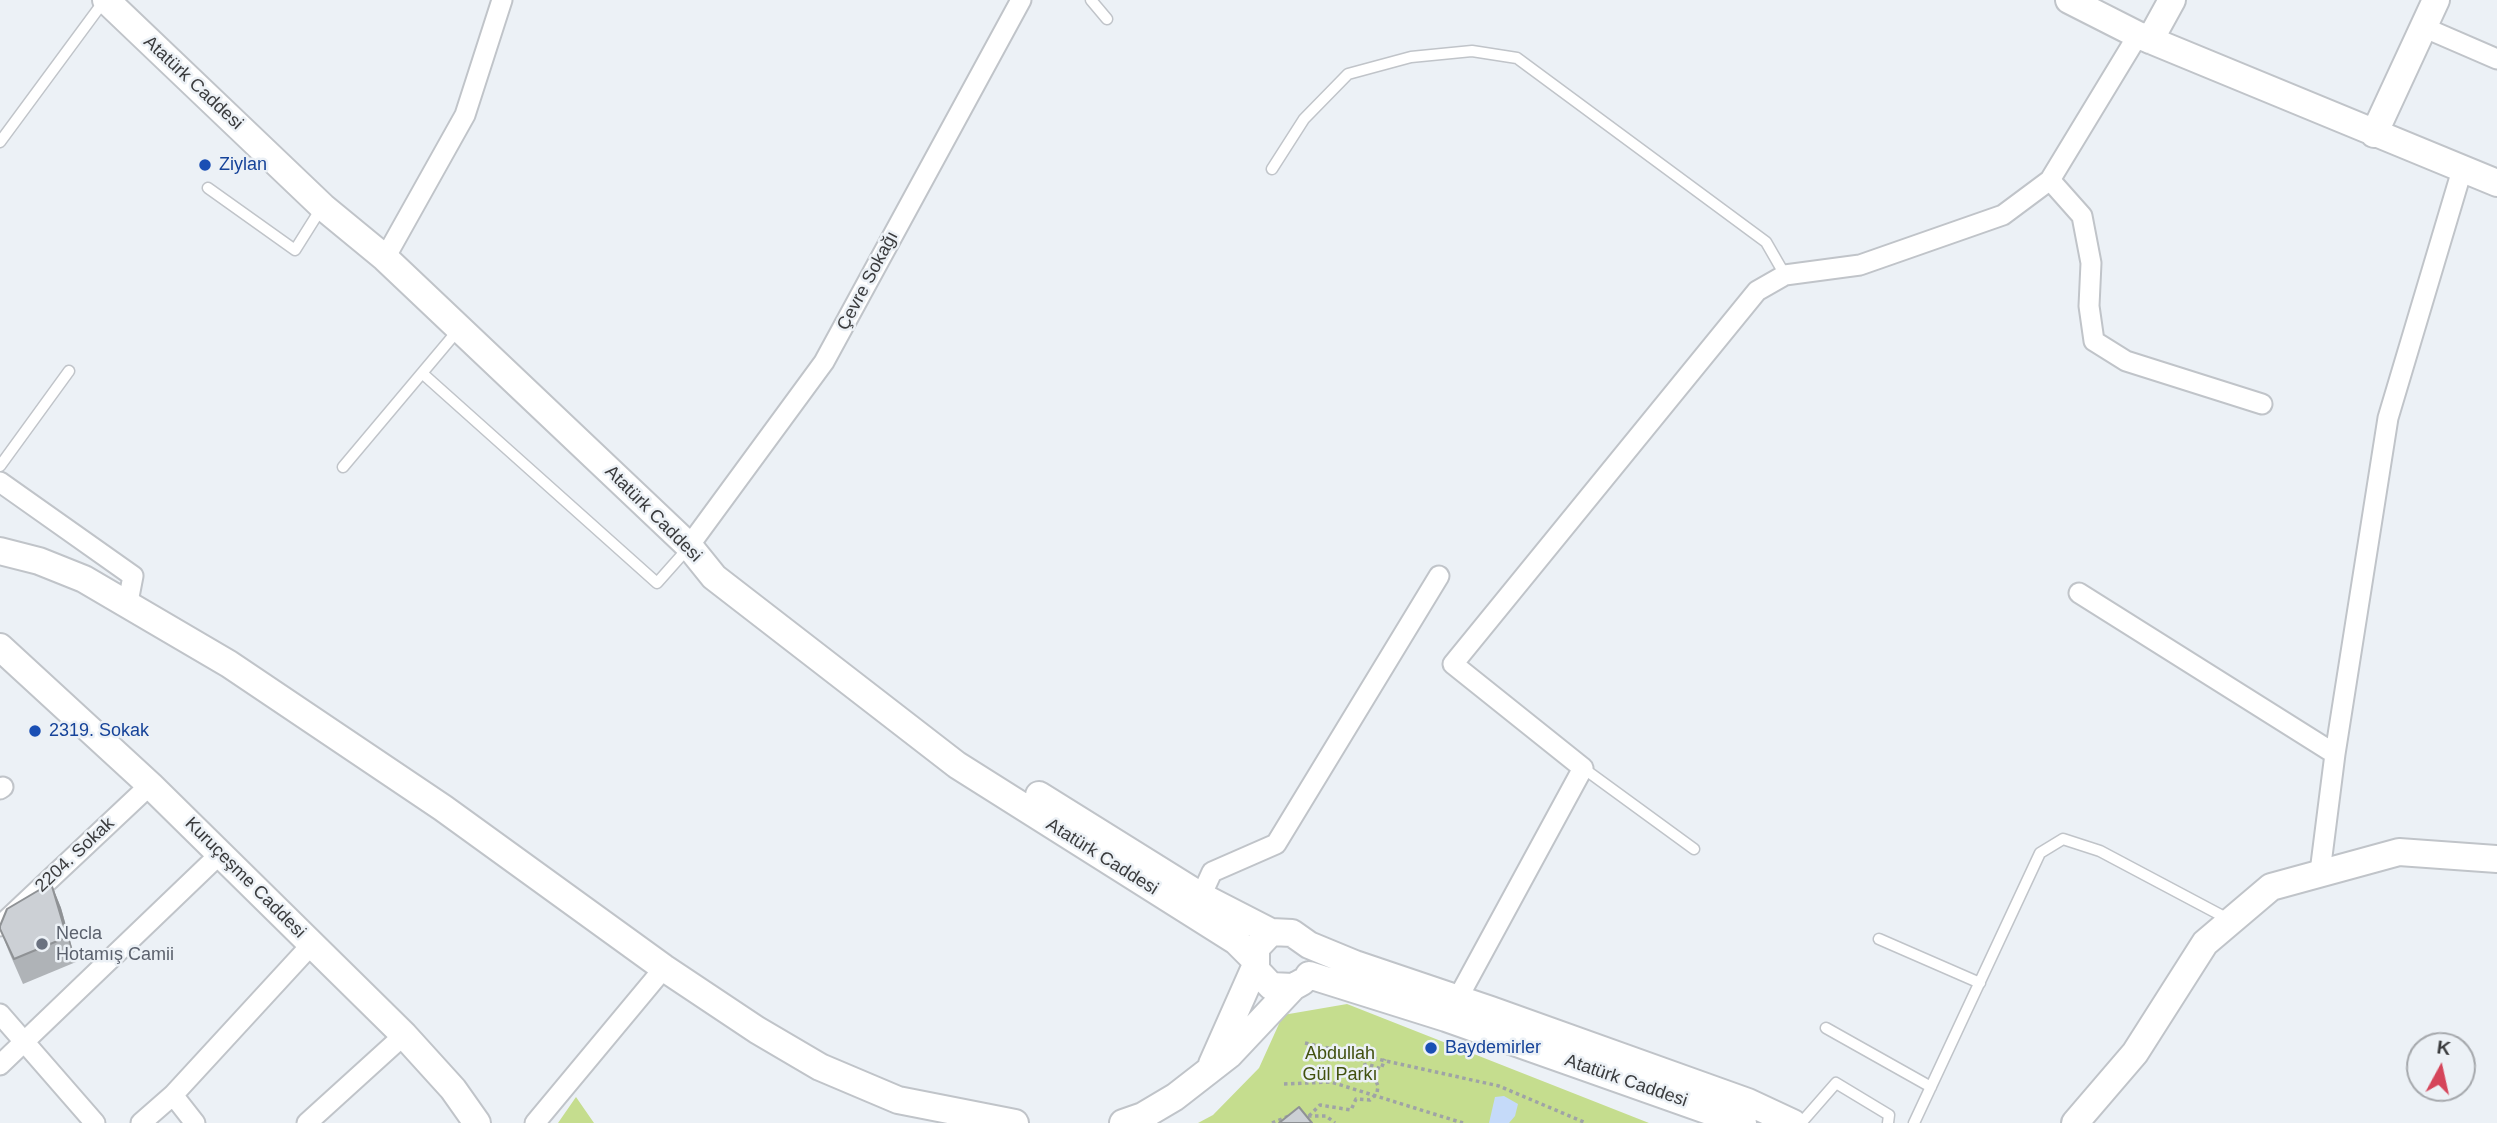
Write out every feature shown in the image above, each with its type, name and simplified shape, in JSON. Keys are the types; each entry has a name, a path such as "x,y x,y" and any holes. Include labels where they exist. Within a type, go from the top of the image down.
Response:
{"main road":[{"name":"Atatürk Caddesi","path":"105,0 323,207 384,258 690,547 714,577 957,765 1236,941 1254,963"},
{"path":"2069,0 2144,38 2497,183"},
{"path":"2144,38 2172,0"},
{"path":"2374,134 2436,0"},
{"path":"690,547 723,568 952,742 1201,896 1271,932 1292,933 1310,945 1452,1008 1748,1102 1793,1123"},
{"path":"0,551 73,574 128,602 229,664 443,808 664,968 757,1030 820,1067 870,1090 968,1116 1015,1123"},
{"name":"Kuruçeşme Caddesi","path":"0,647 150,785 404,1035 453,1089 477,1123"},
{"path":"2075,1123 2135,1053 2205,943 2271,887 2399,852 2497,859"},
{"path":"1210,1069 1254,963 1256,948 1271,932"},
{"path":"1123,1123 1143,1116 1175,1097 1230,1055 1301,981 1313,955 1310,945"},
{"path":"1254,963 1262,980 1271,986 1301,981"},
{"name":"Atatürk Caddesi","path":"1301,981 1452,1008 1742,1123"}],"street":[{"path":"384,258 465,115 502,0"},
{"name":"Çevre Sokağı","path":"690,547 824,362 1021,0"},
{"path":"2423,27 2497,58"},
{"path":"1452,1008 1583,768 1453,664 1757,291 1785,275 1860,265 2003,215 2050,180 2144,38"},
{"path":"2320,873 2335,754 2388,418 2462,170"},
{"path":"2050,180 2082,216 2091,263 2089,306 2094,341 2126,361 2262,404"},
{"path":"0,482 133,576 128,602"},
{"path":"1201,896 1212,872 1276,844 1439,576"},
{"path":"2080,593 2335,754"},
{"name":"2204. Sokak","path":"0,926 150,785"},
{"path":"0,1065 220,853"},
{"path":"141,1123 173,1095 312,944"},
{"path":"535,1123 664,968"},
{"path":"0,1014 95,1123"},
{"path":"307,1123 404,1035"},
{"path":"173,1095 195,1123"}],"lane":[{"path":"0,142 105,0"},
{"path":"1091,0 1107,19"},
{"path":"1272,169 1304,119 1348,74 1411,57 1472,51 1517,58 1766,242 1785,275"},
{"path":"208,188 295,250 323,207"},
{"path":"343,467 459,329"},
{"path":"0,466 69,371"},
{"path":"422,373 657,583 690,547"},
{"path":"1583,768 1694,849"},
{"path":"1914,1123 2040,853 2063,839 2100,851 2231,921"},
{"path":"1880,939 1980,983"},
{"path":"1826,1028 1931,1087"},
{"path":"1801,1123 1836,1083 1889,1115 1888,1123"}],"path":[{"path":"1306,1043 1499,1086 1587,1123"},
{"path":"1309,1116 1320,1105 1351,1110 1356,1100 1370,1100 1375,1096 1378,1086 1375,1075 1362,1066 1367,1064 1381,1069 1385,1059"},
{"path":"1284,1084 1331,1082 1464,1123"},
{"path":"1272,1123 1290,1116 1326,1116 1335,1123"}],"green space":[{"name":"Abdullah Gül Parkı","path":"1347,1004 1649,1123 1198,1123 1213,1115 1259,1068 1283,1015"},
{"path":"576,1097 594,1123 558,1123"}],"water":[{"path":"1504,1096 1518,1104 1515,1116 1509,1123 1489,1123 1495,1097"}],"building":[{"path":"51,883 67,937 14,959 0,929 7,909"},
{"path":"1299,1107 1312,1123 1279,1123"}],"place":[{"name":"Ziylan","path":"205,165"},
{"name":"2319. Sokak","path":"35,731"},
{"name":"Necla Hotamış Camii","path":"42,944"},
{"name":"Baydemirler","path":"1431,1048"}]}
